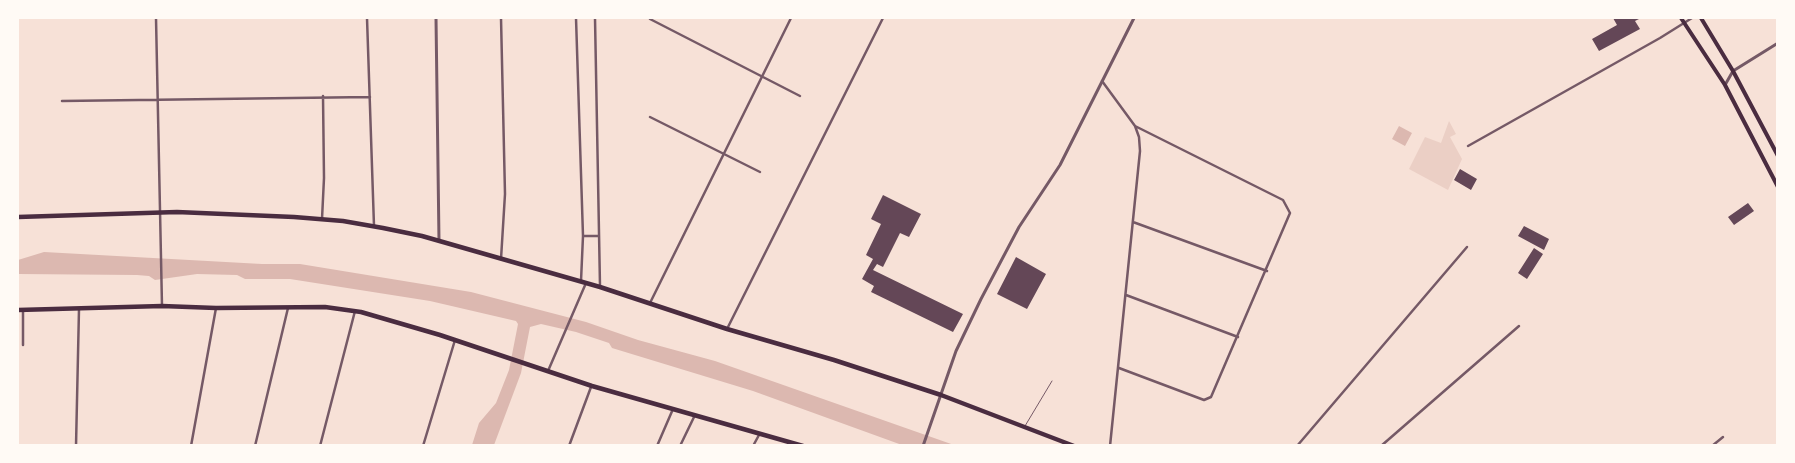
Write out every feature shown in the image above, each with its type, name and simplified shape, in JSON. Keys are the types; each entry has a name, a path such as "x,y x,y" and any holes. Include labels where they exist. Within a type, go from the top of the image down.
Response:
{"main road":[{"path":"1681,18 1725,85 1778,187"},
{"path":"1701,18 1733,71 1778,156"},
{"path":"18,217 160,212 322,219 374,226 501,258 600,287 726,329 834,360 941,395 1074,446"},
{"path":"20,310 162,306 216,308 325,307 355,311 455,340 592,386 803,446"}],"street":[{"path":"156,18 162,306"},
{"path":"367,18 374,226"},
{"path":"436,18 439,241"},
{"path":"501,18 505,194 501,258"},
{"path":"548,370 575,312 584,283 576,18"},
{"path":"595,18 600,287"},
{"path":"649,304 791,18"},
{"path":"726,329 883,18"},
{"path":"923,446 956,351 988,286 1019,227 1060,165 1134,18"},
{"path":"1468,146 1692,18"},
{"path":"650,19 800,96"},
{"path":"1725,85 1733,71 1778,43"},
{"path":"1102,81 1135,126 1139,137 1140,150 1110,446"},
{"path":"322,219 324,178 323,96"},
{"path":"62,101 323,96 370,97"},
{"path":"650,117 760,172"},
{"path":"1118,368 1204,400 1211,397 1290,219 1287,204 1283,200 1135,126"},
{"path":"1133,222 1266,271"},
{"path":"582,236 599,236"},
{"path":"1297,446 1467,248"},
{"path":"1126,295 1238,337"},
{"path":"255,446 289,307"},
{"path":"191,446 216,308"},
{"path":"76,446 79,309"},
{"path":"20,310 23,345"},
{"path":"320,446 355,311"},
{"path":"1381,446 1519,326"},
{"path":"423,446 455,340"},
{"path":"569,446 592,386"},
{"path":"657,446 673,409"},
{"path":"680,446 696,415"},
{"path":"753,446 760,433"},
{"path":"1712,446 1723,437"}],"lane":[{"path":"1025,427 1052,381"}],"shaded area":[{"path":"1449,121 1456,134 1450,137 1462,159 1448,190 1409,169 1425,137 1441,143"},
{"path":"1399,126 1412,133 1405,146 1392,139"},
{"path":"44,252 262,264 300,264 471,292 586,322 638,340 715,361 954,445 902,445 753,391 612,348 609,343 576,332 541,324 530,327 521,373 494,445 472,445 479,423 496,403 509,370 518,324 516,321 430,301 290,279 245,279 237,275 197,274 155,280 149,276 137,275 18,274 18,260"}],"building":[{"path":"1613,18 1638,18 1635,21 1640,29 1599,51 1592,39 1617,25"},
{"path":"1460,169 1477,179 1471,190 1454,180"},
{"path":"883,195 921,214 909,237 900,233 883,267 877,264 873,270 963,314 953,332 871,292 874,286 862,279 873,259 866,255 881,224 871,219"},
{"path":"1748,203 1754,211 1734,225 1728,217"},
{"path":"1524,226 1549,239 1544,250 1518,236"},
{"path":"1534,248 1543,254 1527,279 1518,273"},
{"path":"1016,257 1046,274 1027,309 997,294"}]}
